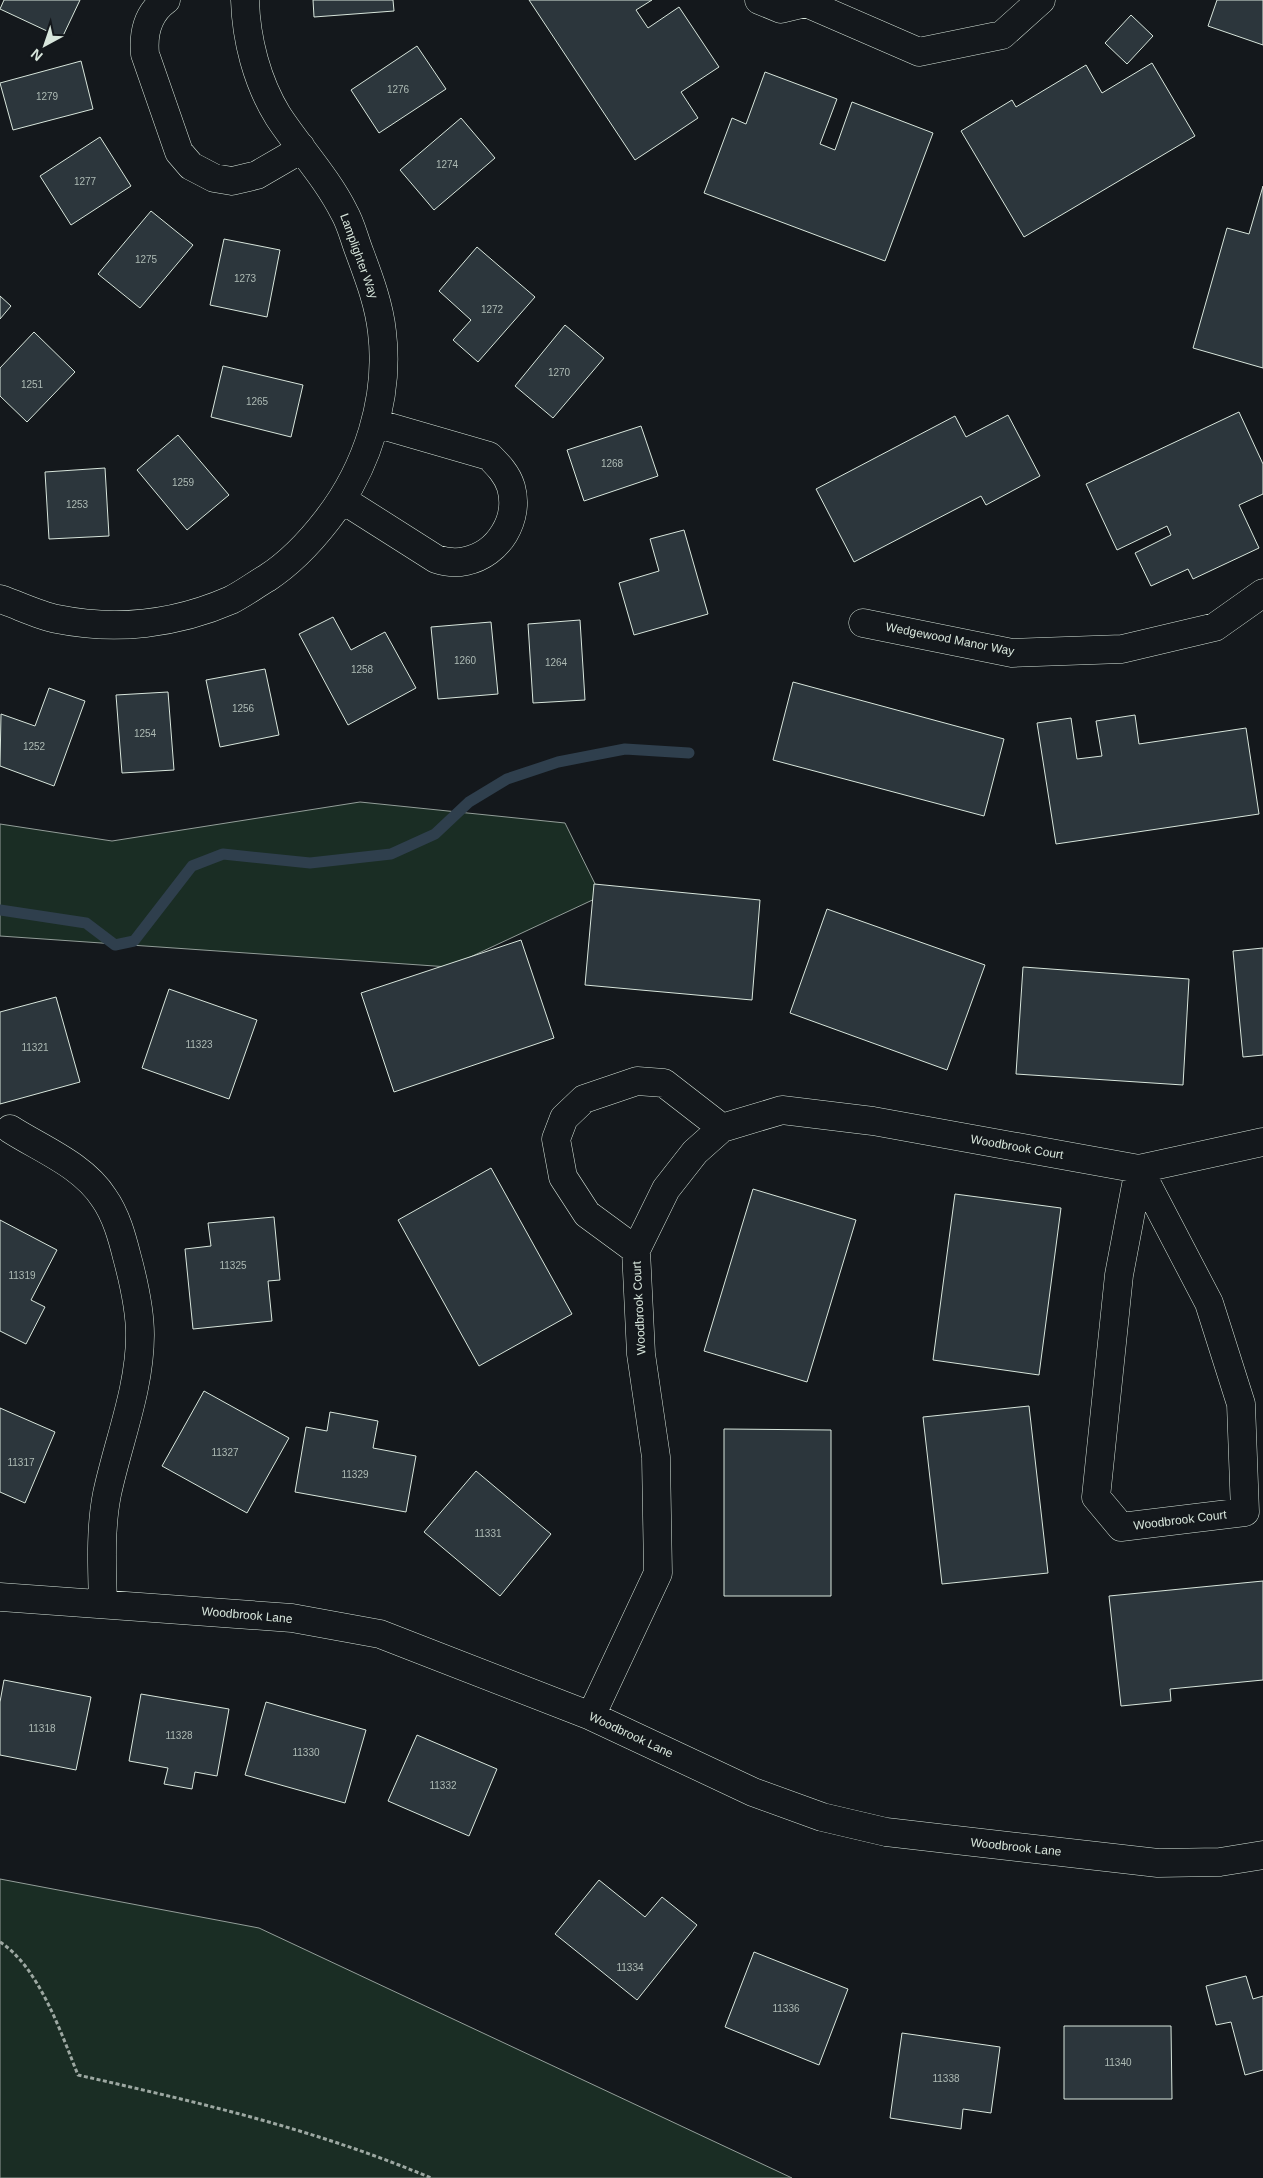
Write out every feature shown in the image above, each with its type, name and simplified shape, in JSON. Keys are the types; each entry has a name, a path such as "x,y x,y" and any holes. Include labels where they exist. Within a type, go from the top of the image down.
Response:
{"street":[{"path":"166,0 159,5 148,21 144,40 145,54 179,152 191,166 214,178 232,180 257,175 301,147"},
{"name":"Lamplighter Way","path":"0,599 55,619 99,625 143,624 188,616 232,599 276,572 311,540 343,500 362,461 375,423 382,378 382,333 374,289 344,212 277,114 258,72 246,23 245,0"},
{"path":"759,0 781,9 807,1 919,52 1002,35 1041,0"},
{"path":"343,500 436,559 446,562 466,562 484,555 499,542 509,526 513,506 511,487 503,470 489,456 375,423"},
{"name":"Wedgewood Manor Way","path":"863,622 1012,653 1122,649 1214,627 1263,593"},
{"path":"636,1250 587,1214 563,1177 556,1139 564,1118 584,1099 638,1081 655,1082 664,1083 722,1128"},
{"name":"Woodbrook Court","path":"591,1716 658,1573 656,1457 641,1354 636,1250 666,1188 695,1152 722,1128 782,1110 873,1121 1139,1168 1263,1142"},
{"path":"10,1129 62,1160 84,1177 104,1197 120,1231 135,1288 140,1335 135,1380 107,1496 102,1563 103,1604"},
{"name":"Woodbrook Court","path":"1139,1168 1209,1303 1242,1404 1245,1512 1121,1527 1096,1497 1119,1275 1139,1168"},
{"name":"Woodbrook Lane","path":"0,1597 292,1618 380,1634 591,1716 753,1792 822,1817 886,1832 1158,1863 1220,1862 1263,1855"}],"path":[{"path":"0,1942 25,1966 50,2007 78,2075 195,2101 380,2156 431,2178"}],"green space":[{"path":"360,802 565,823 601,896 449,967 0,936 0,824 112,841"},
{"path":"0,1879 259,1928 792,2178 0,2178"}],"building":[{"path":"4,0 80,0 62,38 0,9"},
{"path":"313,0 393,0 394,11 314,17"},
{"path":"529,0 652,0 636,10 648,28 679,7 719,67 681,92 698,118 635,160"},
{"path":"1217,0 1263,0 1263,45 1208,26"},
{"path":"1131,15 1153,36 1127,64 1105,43"},
{"path":"417,46 446,89 379,133 351,90"},
{"path":"81,61 93,109 13,130 0,83"},
{"path":"1152,63 1195,136 1024,237 961,131 1012,100 1016,107 1086,65 1102,93"},
{"path":"765,72 837,99 820,144 835,150 852,102 933,133 885,261 704,193 732,118 746,124"},
{"path":"461,118 495,158 434,210 400,170"},
{"path":"100,137 131,186 71,225 40,176"},
{"path":"1263,186 1263,368 1193,348 1227,228 1249,234"},
{"path":"151,211 193,245 140,308 98,274"},
{"path":"224,239 280,250 267,317 210,305"},
{"path":"477,247 535,297 478,362 453,340 471,320 439,291"},
{"path":"0,296 11,306 0,319"},
{"path":"565,325 604,358 553,418 515,386"},
{"path":"34,332 75,372 27,422 0,396 0,368"},
{"path":"223,366 303,385 291,437 211,417"},
{"path":"1239,412 1263,464 1263,494 1239,505 1259,548 1193,579 1188,569 1151,586 1135,553 1171,535 1167,526 1117,550 1086,484"},
{"path":"1008,415 1040,476 986,505 981,496 854,562 816,489 955,416 966,437"},
{"path":"641,426 658,476 584,501 567,450"},
{"path":"178,435 229,495 187,530 137,470"},
{"path":"105,468 109,536 49,539 45,472"},
{"path":"684,530 708,614 634,635 619,583 659,571 650,539"},
{"path":"333,617 351,650 385,632 416,688 348,725 299,634"},
{"path":"580,620 585,700 533,703 528,624"},
{"path":"491,622 498,694 438,699 431,627"},
{"path":"265,669 279,735 220,747 206,680"},
{"path":"793,682 1004,739 984,816 773,760"},
{"path":"49,688 85,701 54,786 0,766 1,714 35,726"},
{"path":"168,692 174,770 122,773 116,695"},
{"path":"1135,715 1139,744 1246,728 1259,814 1056,844 1037,723 1071,718 1077,759 1102,756 1096,721"},
{"path":"594,884 760,900 752,1000 585,985"},
{"path":"827,909 985,965 947,1070 790,1013"},
{"path":"521,940 554,1038 394,1092 361,993"},
{"path":"1263,948 1263,1055 1243,1057 1233,951"},
{"path":"1023,967 1189,979 1183,1085 1016,1074"},
{"path":"169,989 257,1020 229,1099 142,1068"},
{"path":"56,997 80,1082 0,1104 0,1012"},
{"path":"491,1168 572,1314 479,1366 398,1220"},
{"path":"753,1189 856,1220 807,1382 704,1351"},
{"path":"955,1194 1061,1208 1039,1375 933,1360"},
{"path":"274,1217 280,1280 268,1281 272,1321 193,1329 185,1249 211,1246 208,1223"},
{"path":"0,1220 57,1250 31,1300 45,1307 26,1344 0,1331"},
{"path":"204,1391 289,1438 247,1513 162,1466"},
{"path":"1029,1406 1048,1573 942,1584 923,1417"},
{"path":"0,1408 55,1432 25,1503 0,1492"},
{"path":"330,1412 378,1421 373,1448 416,1456 406,1512 295,1492 306,1427 327,1431"},
{"path":"724,1429 831,1430 831,1596 724,1596"},
{"path":"476,1471 551,1534 500,1596 424,1532"},
{"path":"1263,1581 1263,1680 1170,1689 1171,1701 1121,1706 1109,1596"},
{"path":"4,1680 91,1697 76,1770 0,1755 0,1702"},
{"path":"141,1694 229,1709 217,1776 195,1772 192,1789 164,1784 168,1768 129,1761"},
{"path":"266,1702 366,1730 345,1803 245,1775"},
{"path":"417,1735 497,1769 469,1836 388,1801"},
{"path":"599,1880 645,1917 662,1897 697,1925 637,2000 555,1934"},
{"path":"754,1952 848,1989 819,2065 725,2027"},
{"path":"1246,1976 1253,1999 1263,1996 1263,2070 1245,2075 1231,2022 1216,2025 1206,1986"},
{"path":"1064,2026 1171,2026 1172,2099 1064,2099"},
{"path":"902,2033 1000,2047 991,2113 963,2109 961,2129 890,2118"}],"waterway":[{"path":"0,910 86,923 115,945 134,941 192,866 223,854 310,863 391,854 435,834 469,802 507,779 558,762 625,749 689,753"}]}
